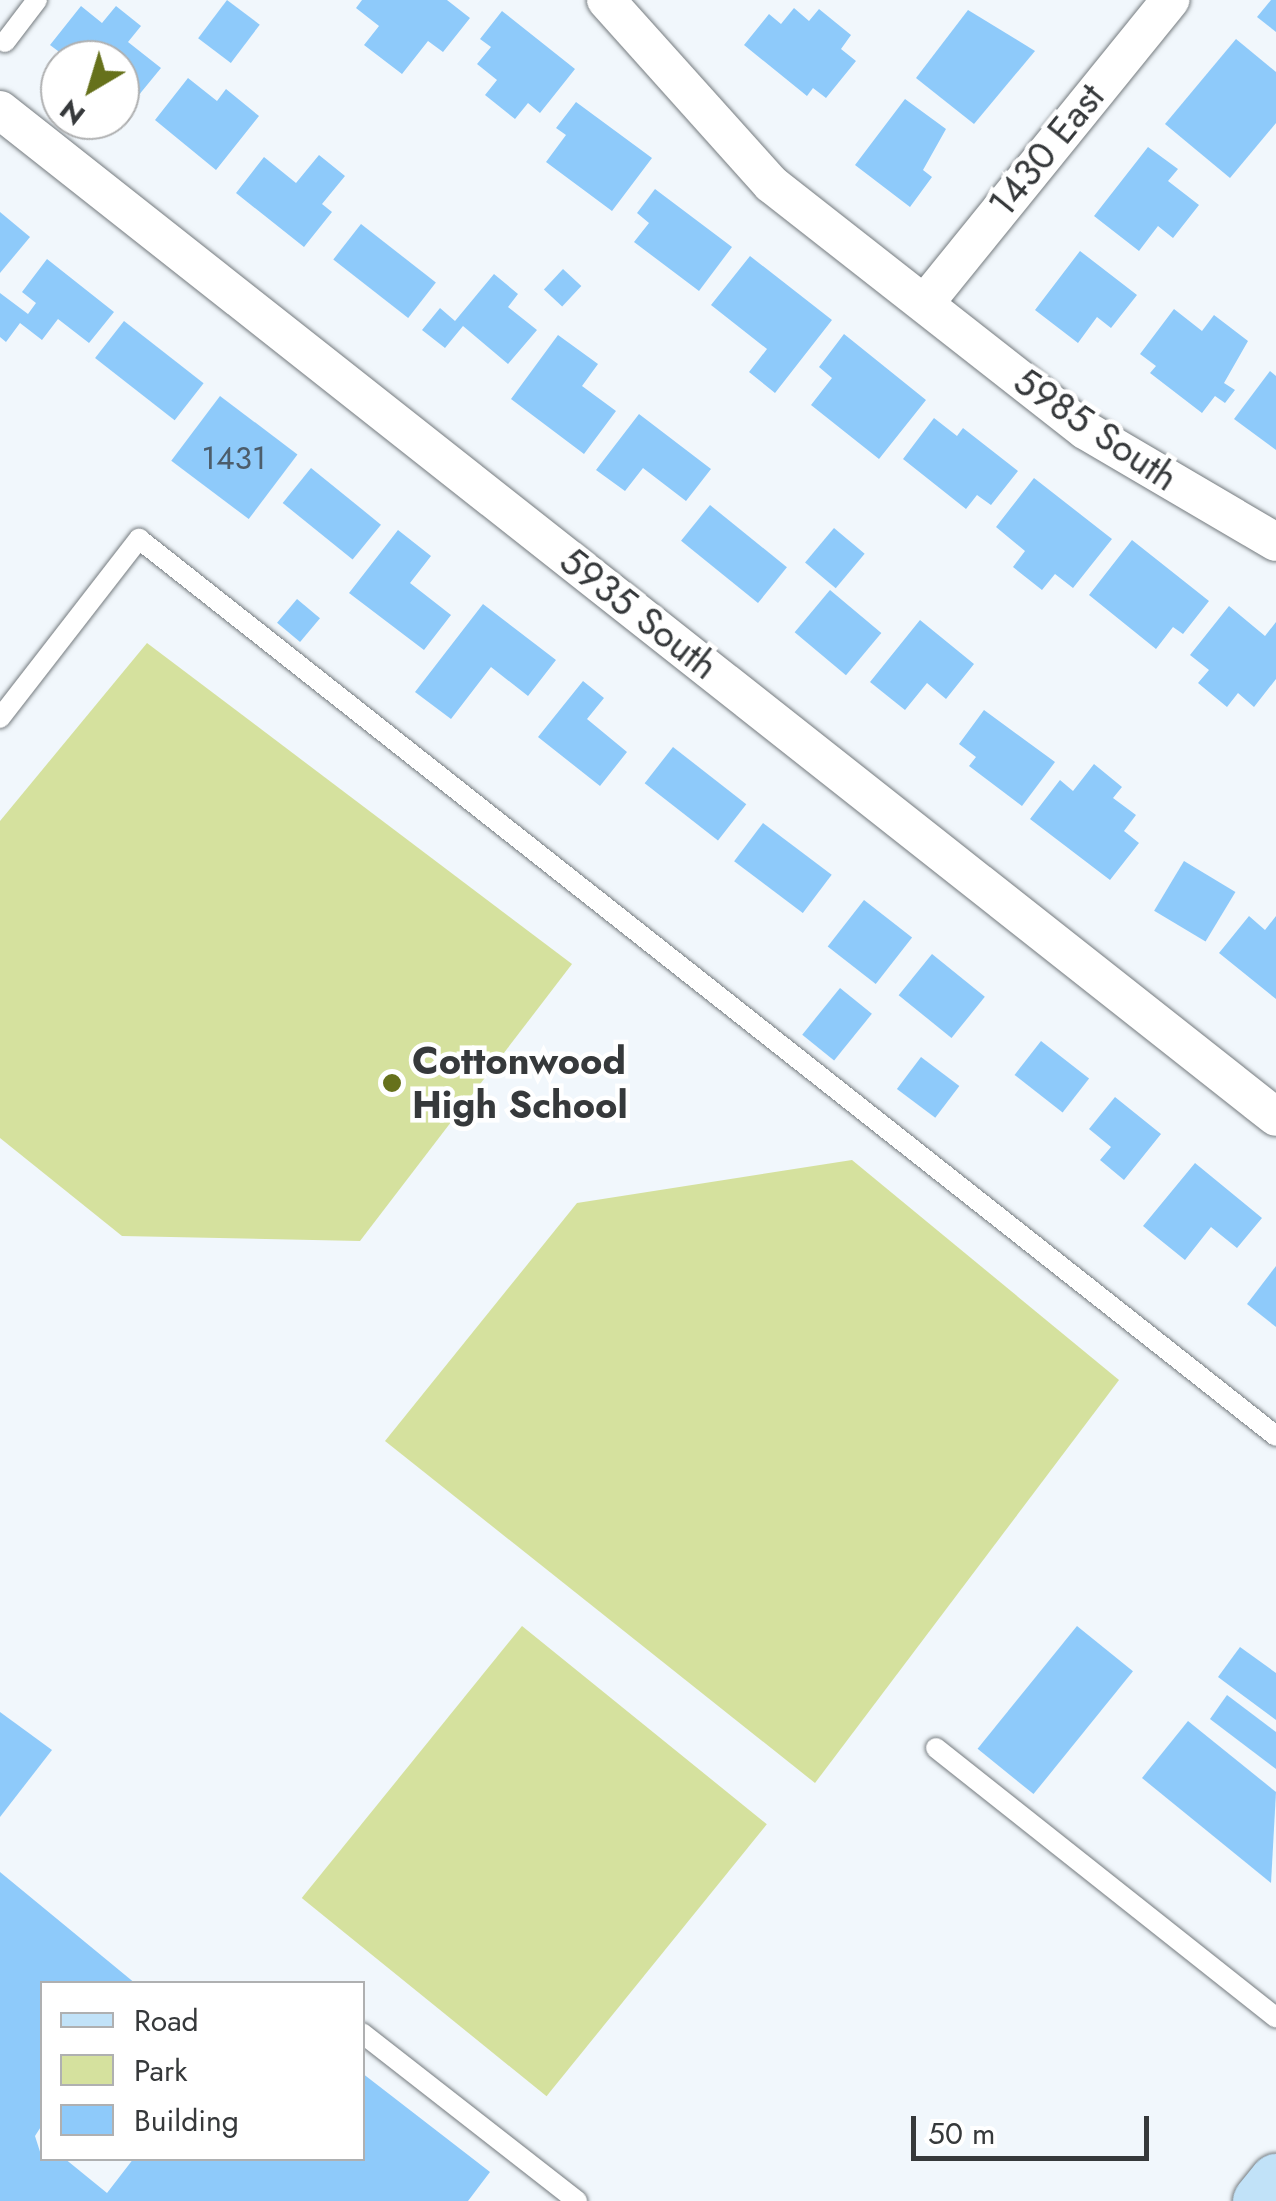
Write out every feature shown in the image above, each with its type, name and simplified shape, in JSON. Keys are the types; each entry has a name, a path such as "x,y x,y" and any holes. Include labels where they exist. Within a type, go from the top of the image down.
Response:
{"main road":[{"path":"1260,2201 1276,2181"}],"street":[{"name":"5985 South","path":"606,0 771,184 1085,430 1276,542"},
{"name":"1430 East","path":"925,303 1170,0"},
{"name":"5935 South","path":"0,110 1276,1117"}],"lane":[{"path":"5,42 37,0"},
{"path":"0,718 139,539 1276,1436"},
{"path":"936,1748 1276,2018"},
{"path":"365,2034 578,2201"}],"green space":[{"path":"147,643 572,964 360,1241 122,1236 0,1138 0,821"},
{"path":"852,1160 1119,1380 815,1783 385,1441 577,1203"},
{"path":"522,1626 767,1824 547,2096 302,1898"}],"building":[{"path":"227,0 260,25 231,63 198,38"},
{"path":"362,0 447,0 470,18 443,52 428,41 402,74 364,45 379,26 356,8"},
{"path":"1271,0 1276,0 1276,32 1257,17"},
{"path":"81,6 102,23 116,6 141,26 130,40 54,40"},
{"path":"794,8 809,21 819,9 851,35 841,49 856,61 826,98 813,88 807,96 744,45 769,14 781,24"},
{"path":"968,10 1035,51 974,124 916,78"},
{"path":"502,11 575,69 540,113 528,103 515,119 485,95 497,80 477,64 491,47 480,39"},
{"path":"1236,39 1276,72 1276,123 1230,178 1165,124"},
{"path":"140,51 161,68 140,94"},
{"path":"188,78 217,101 226,89 259,116 216,170 155,120"},
{"path":"905,99 946,129 923,170 932,177 910,207 855,165"},
{"path":"576,102 652,158 612,211 546,162 566,135 556,128"},
{"path":"1148,147 1178,169 1168,181 1199,205 1173,238 1158,226 1139,251 1094,216"},
{"path":"319,155 345,176 322,204 332,212 304,247 236,193 264,157 296,183"},
{"path":"655,189 732,247 699,291 634,242 649,223 637,213"},
{"path":"0,212 30,237 0,273"},
{"path":"361,224 436,282 408,318 333,259"},
{"path":"1080,251 1137,295 1111,328 1097,317 1078,343 1035,310"},
{"path":"750,256 832,320 775,393 749,372 767,349 711,305"},
{"path":"47,259 114,312 89,343 58,319 42,340 20,323 6,342 0,337 0,293 28,314 36,303 22,292"},
{"path":"563,269 581,286 562,307 544,289"},
{"path":"494,274 518,294 508,307 537,330 508,364 463,326 445,348 422,330 440,308 455,321"},
{"path":"1174,309 1202,331 1214,315 1248,341 1224,383 1235,390 1225,403 1215,396 1202,413 1150,373 1156,366 1140,354"},
{"path":"124,321 204,383 175,420 95,358"},
{"path":"844,334 926,400 879,459 811,405 832,378 819,367"},
{"path":"558,335 598,364 582,386 616,411 584,454 511,399"},
{"path":"1270,371 1276,376 1276,450 1234,419"},
{"path":"220,396 297,454 249,519 171,461"},
{"path":"639,414 711,469 686,501 643,468 625,491 596,470"},
{"path":"934,418 957,436 963,428 1018,471 991,505 977,495 966,509 903,459"},
{"path":"311,468 381,525 353,560 283,503"},
{"path":"1034,478 1112,539 1073,588 1055,574 1042,590 1013,567 1025,551 996,527"},
{"path":"710,505 787,567 758,603 681,541"},
{"path":"834,528 865,554 836,588 805,562"},
{"path":"398,530 431,556 410,583 451,615 424,650 349,593"},
{"path":"1132,540 1209,601 1183,634 1173,627 1156,649 1089,595"},
{"path":"830,590 881,633 846,675 795,632"},
{"path":"297,599 320,618 300,642 277,623"},
{"path":"483,604 556,660 528,696 491,667 451,719 415,692"},
{"path":"1229,606 1265,636 1276,622 1276,679 1254,707 1238,693 1227,707 1198,683 1209,670 1190,655"},
{"path":"920,620 974,664 946,699 927,683 905,710 870,682"},
{"path":"583,681 604,698 587,719 627,752 600,786 538,737"},
{"path":"984,710 1055,762 1022,806 969,766 976,757 959,744"},
{"path":"673,747 746,804 718,841 645,783"},
{"path":"1094,764 1122,787 1113,798 1136,815 1124,831 1139,843 1110,880 1030,819 1060,780 1073,791"},
{"path":"763,823 832,875 803,913 734,861"},
{"path":"1184,861 1235,892 1206,942 1154,911"},
{"path":"864,900 912,938 876,984 828,946"},
{"path":"1249,916 1265,930 1276,916 1276,999 1219,953"},
{"path":"932,954 985,997 951,1038 899,995"},
{"path":"840,988 872,1014 834,1060 802,1035"},
{"path":"1041,1041 1089,1079 1063,1112 1015,1075"},
{"path":"921,1057 959,1086 935,1118 897,1089"},
{"path":"1115,1097 1161,1134 1124,1180 1100,1160 1111,1147 1089,1129"},
{"path":"1195,1163 1262,1218 1237,1248 1211,1227 1185,1260 1143,1226"},
{"path":"1276,1266 1276,1327 1247,1304"},
{"path":"1077,1626 1133,1671 1034,1794 978,1749"},
{"path":"1240,1647 1276,1673 1276,1720 1218,1677"},
{"path":"1227,1695 1276,1732 1276,1769 1210,1719"},
{"path":"0,1712 52,1750 0,1817"},
{"path":"1188,1721 1276,1792 1271,1883 1142,1778"},
{"path":"0,1872 132,1981 40,1981 40,2128 35,2136 40,2161 68,2161 107,2193 132,2161 365,2161 365,2075 490,2172 468,2201 0,2201"}],"place":[{"name":"Cottonwood High School","path":"392,1083"}]}
